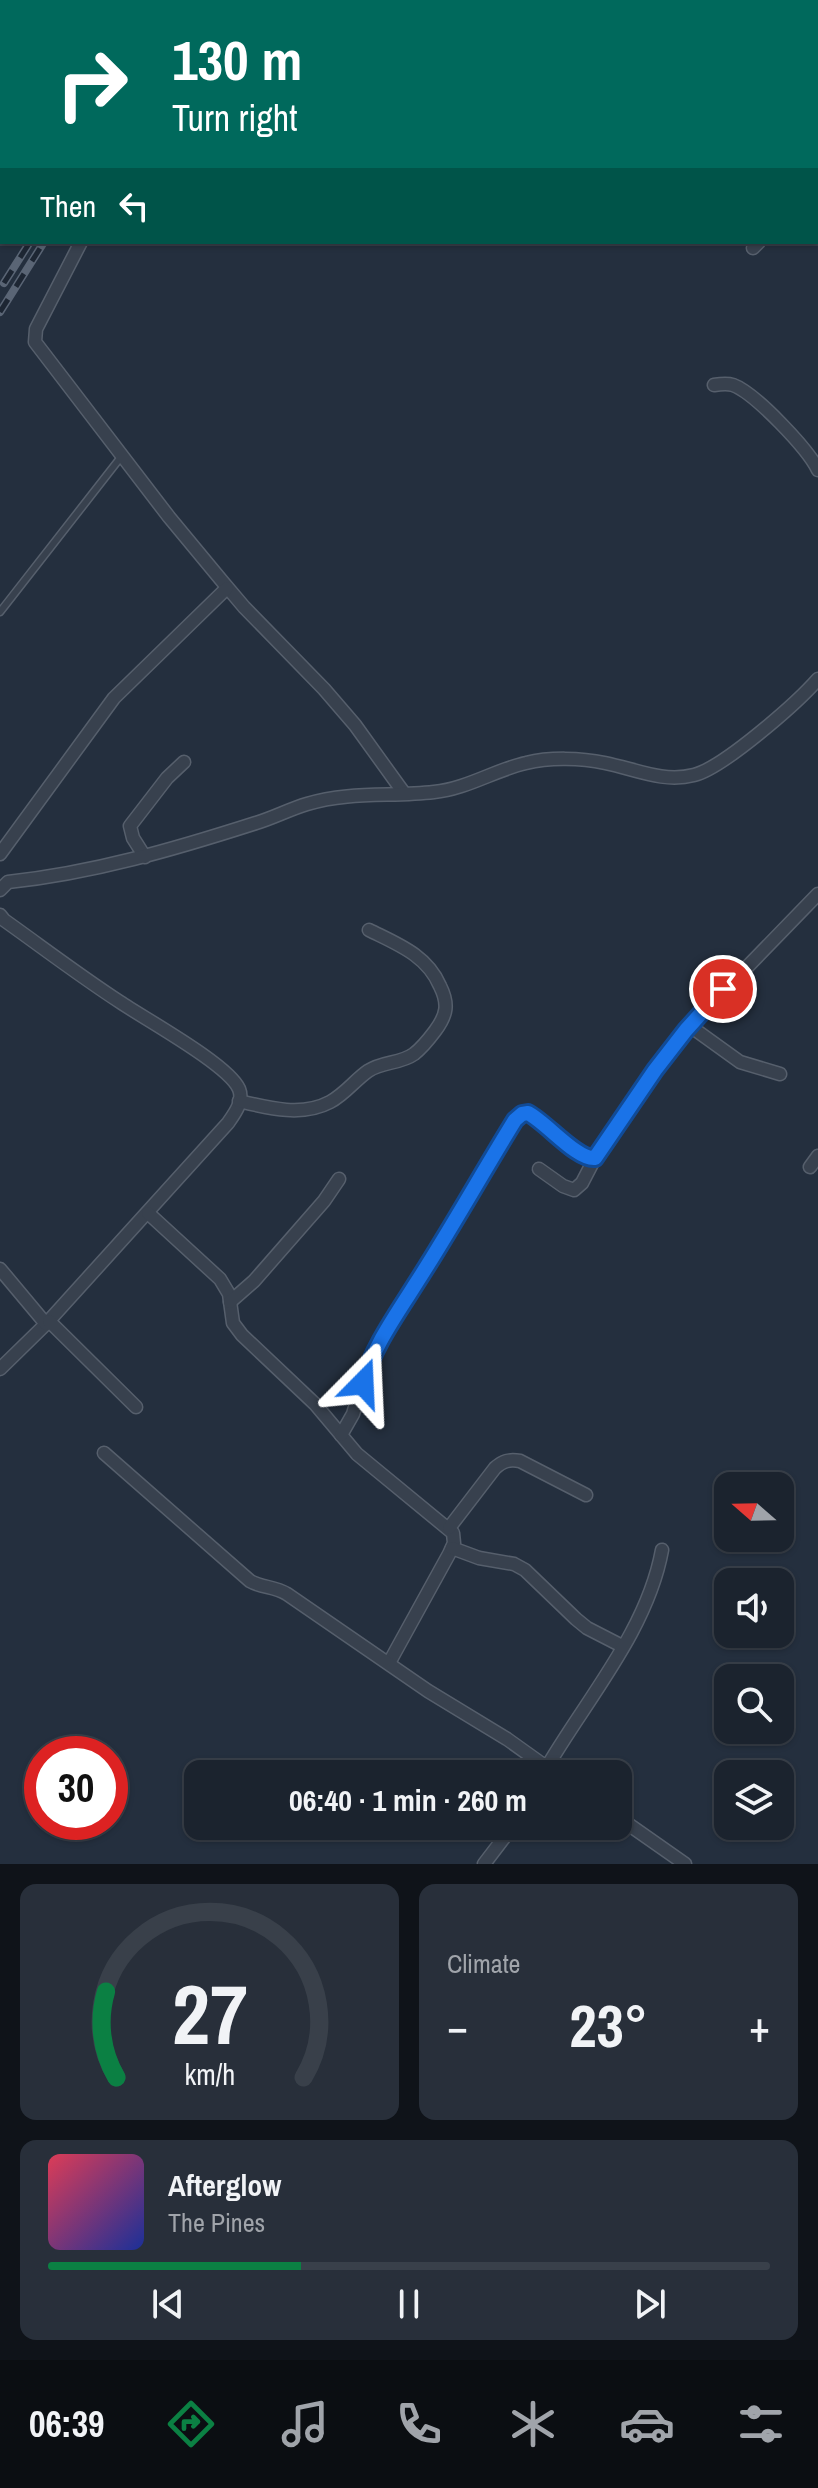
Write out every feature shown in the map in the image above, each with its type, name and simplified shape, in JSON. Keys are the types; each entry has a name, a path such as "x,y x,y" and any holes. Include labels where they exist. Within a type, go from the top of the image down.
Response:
{"street":[{"path":"80,244 36,329 35,342 227,588 324,689 355,725 404,793"},
{"path":"714,385 732,385 753,399 800,443 818,470"},
{"path":"0,854 114,698 227,588"},
{"path":"0,890 8,882 97,869 145,857 248,826 307,804 337,797 453,789 527,762 603,762 662,777 696,775 734,752 818,679"},
{"path":"145,857 133,838 130,826 167,778 184,762"},
{"path":"539,1169 574,1190 582,1183 595,1158 655,1070 690,1026 818,894"},
{"path":"0,915 118,1002 197,1051 230,1076 241,1095 228,1123 48,1323 0,1369"},
{"path":"239,1101 270,1108 297,1110 316,1107 330,1102 369,1071 402,1061 424,1045 446,1013 447,1003 436,975 408,950 369,930"},
{"path":"690,1026 740,1062 780,1074"},
{"path":"341,1435 353,1414 367,1367 386,1329 515,1120 528,1113 584,1156 595,1158"},
{"path":"810,1167 818,1156"},
{"path":"230,1302 246,1290 324,1201 339,1179"},
{"path":"148,1213 227,1287 233,1323 242,1335 315,1404 357,1454 449,1528 455,1538 389,1663"},
{"path":"0,1269 48,1323 136,1407"},
{"path":"104,1453 250,1581 272,1586 287,1594 428,1691 507,1739 534,1760"},
{"path":"449,1528 495,1468 511,1459 586,1495"},
{"path":"452,1548 479,1558 514,1564 525,1570 587,1628 622,1646"},
{"path":"556,1760 646,1601 662,1550"},
{"path":"632,1827 685,1864"},
{"path":"484,1864 502,1840"}],"lane":[{"path":"0,612 122,456"}],"railway":[{"path":"4,283 29,244"},
{"path":"0,312 43,244"}],"route":[{"path":"363,1383 367,1367 386,1329 515,1120 528,1113 584,1156 595,1158 655,1070 723,989"}]}
